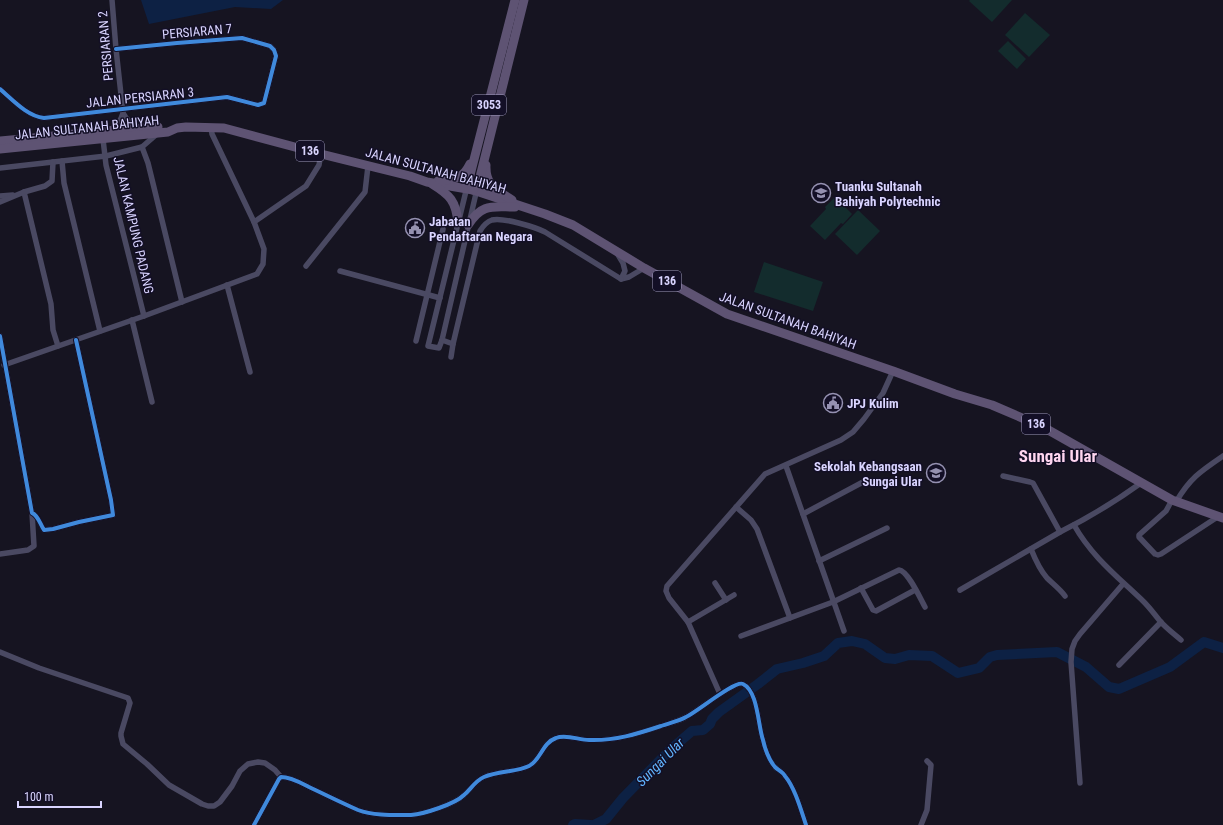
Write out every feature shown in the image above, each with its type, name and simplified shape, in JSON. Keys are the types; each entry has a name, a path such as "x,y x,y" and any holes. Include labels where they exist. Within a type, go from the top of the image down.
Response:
{"main road":[{"name":"3053","path":"472,190 479,181 483,144 482,130 515,0"},
{"name":"3053","path":"472,190 469,179 483,144 508,63 524,0"},
{"path":"482,130 492,112 500,78 508,63 507,31"},
{"name":"JALAN SULTANAH BAHIYAH","path":"0,149 141,128 168,126 177,128 212,127 231,130 410,176 427,182 472,190 545,214 573,225 644,268 727,314 955,394 992,405 1026,419 1067,440 1174,501 1221,517"},
{"name":"JALAN SULTANAH BAHIYAH","path":"0,141 105,134 158,133 168,132 177,128"},
{"path":"427,182 455,179 462,176 466,173 483,144"},
{"path":"483,144 486,176 490,183 493,187 524,207"},
{"path":"427,182 438,188 450,198 457,210 458,223"},
{"path":"468,225 474,216 483,208 524,207"}],"street":[{"name":"PERSIARAN 2","path":"112,0 123,111"},
{"name":"PERSIARAN 7","path":"116,49 201,40 242,38 270,46 274,50 276,56 271,78"},
{"name":"JALAN PERSIARAN 3","path":"0,89 28,112 36,117 44,118 123,111 227,97 258,105 264,103 271,78"},
{"path":"123,111 126,119 132,124 141,128"},
{"path":"105,134 122,119 123,111"},
{"path":"4,365 144,316 257,274 263,264 264,249 254,222 212,134 212,127"},
{"path":"0,168 106,156 142,147 158,133"},
{"name":"JALAN KAMPUNG PADANG","path":"105,134 106,165 144,316"},
{"path":"142,147 148,163 182,302"},
{"path":"254,222 306,186 319,165 321,154"},
{"path":"62,161 64,183 100,331"},
{"path":"0,202 45,186 52,181 53,162"},
{"path":"306,266 365,192 368,166"},
{"path":"472,190 468,225 442,340 439,348 428,346 458,223 472,190"},
{"path":"0,196 22,193"},
{"path":"22,193 51,304 53,330 58,346"},
{"path":"451,357 480,231 485,223 491,220 499,219 535,227 621,279 629,277 644,268"},
{"path":"416,341 443,229"},
{"path":"616,251 625,271 621,279"},
{"path":"340,272 440,298"},
{"path":"227,285 250,372"},
{"path":"132,320 152,402"},
{"path":"0,336 4,365 32,513 34,546 28,550 0,554"},
{"path":"32,513 35,514 44,530 113,515 110,492 76,340"},
{"path":"442,340 453,344"},
{"path":"720,694 688,622 669,598 666,591 667,586 765,474 786,466 841,440 853,432 883,393 893,371"},
{"path":"1221,517 1158,555 1155,554 1139,537 1139,535 1166,511 1188,483 1200,472 1223,456"},
{"path":"786,466 844,631"},
{"path":"1002,476 1033,483 1060,532"},
{"path":"803,514 863,482"},
{"path":"960,590 1074,525 1129,492 1141,483"},
{"path":"736,507 751,520 756,529 790,618"},
{"path":"1074,525 1081,538 1096,556 1123,584 1144,602 1161,622 1181,640"},
{"path":"819,562 887,528"},
{"path":"1031,549 1038,565 1047,578 1060,589 1065,596"},
{"path":"741,636 833,602 899,570 903,571 907,576 925,607"},
{"path":"715,583 726,600"},
{"path":"1080,783 1070,662 1072,649 1080,634 1123,584"},
{"path":"861,588 873,610 876,611 915,590"},
{"path":"688,622 734,595"},
{"path":"1119,665 1161,622"},
{"path":"0,652 39,668 128,698 130,703 121,732 123,744 169,785 202,804 211,806 214,806 220,802 232,786 240,771 248,764 258,762 265,763 275,770 281,777 296,781 360,810 375,813 418,814 459,799 482,778 529,766 538,758 543,749 556,738 562,736 589,740 631,736 686,718 720,694 737,684 743,684 752,695 756,705 760,732 767,751 774,766 785,775 796,796 806,825"},
{"path":"921,825 927,810 932,765 927,761"},
{"path":"254,825 281,777"}],"green space":[{"path":"1012,0 992,22 969,1"},
{"path":"1025,13 1050,35 1029,57 1005,35"},
{"path":"1008,41 1026,59 1017,69 998,51"},
{"path":"835,197 852,214 825,240 810,226"},
{"path":"858,210 880,231 857,255 835,234"},
{"path":"764,262 823,282 813,311 754,292"}],"water":[{"path":"141,0 283,0 271,9 235,7 149,24"}],"waterway":[{"name":"Sungai Ular","path":"594,825 606,819 623,798 671,749 692,731 703,730 710,724 712,719 719,712 777,669 824,656 838,643 852,641 865,644 885,658 895,659 909,655 932,656 958,673 979,668 990,657 997,655 1057,652 1086,667 1109,687 1119,689 1170,667 1204,642 1223,648"},
{"name":"Sungai Ular","path":"573,825 591,825"}],"cycle path":[{"path":"0,89 26,111 38,117 44,118 227,97 258,105 264,103 276,56 274,50 270,46 242,38 116,49"},
{"path":"0,336 32,513 37,518 44,530 113,515 76,340"},
{"path":"254,825 281,777 296,780 346,805 364,812 384,815 417,814 431,811 454,802 484,777 529,766 536,760 544,747 551,740 560,737 599,740 643,732 677,721 739,684 743,684 752,694 757,709 761,734 765,747 775,767 782,772 789,781 806,825"}],"place":[{"name":"Tuanku Sultanah Bahiyah Polytechnic","path":"821,193"},
{"name":"Jabatan Pendaftaran Negara","path":"415,228"},
{"name":"JPJ Kulim","path":"833,403"},
{"name":"Sekolah Kebangsaan Sungai Ular","path":"936,473"}],"district":[{"name":"Sungai Ular","path":"1058,456"}]}
